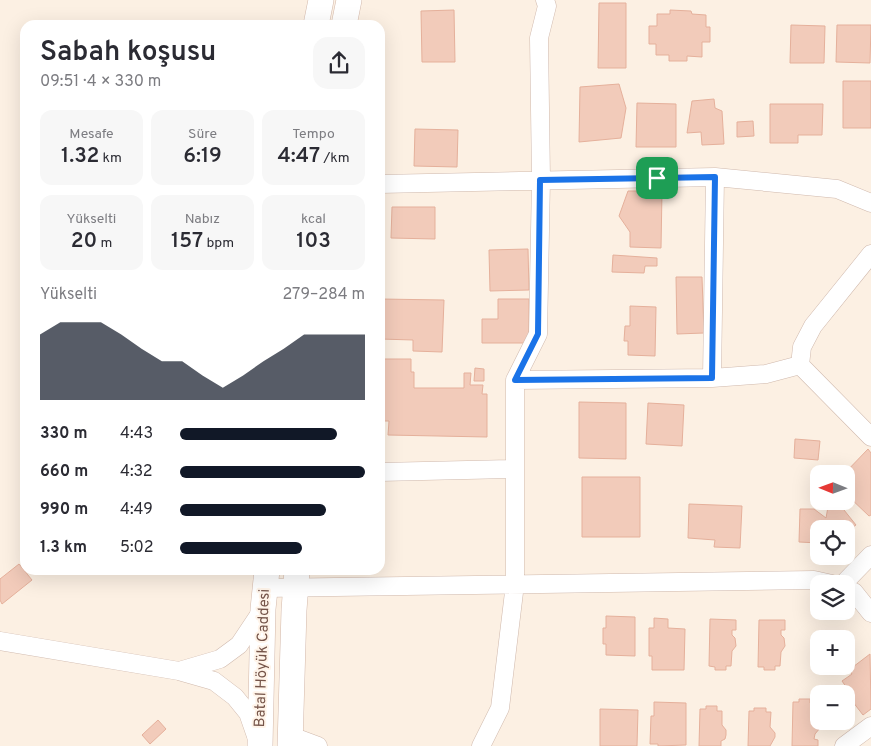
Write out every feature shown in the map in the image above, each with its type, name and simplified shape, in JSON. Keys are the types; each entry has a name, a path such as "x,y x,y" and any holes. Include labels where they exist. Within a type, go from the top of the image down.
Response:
{"main road":[{"path":"317,20 321,0"},
{"path":"345,20 349,0"},
{"name":"Batal Höyük Caddesi","path":"290,741 297,579"},
{"name":"Batal Höyük Caddesi","path":"260,746 265,589"}],"street":[{"path":"481,746 500,708 514,584 515,380 538,334 539,38 549,2"},
{"path":"712,378 715,177"},
{"path":"385,184 715,177 837,189 871,203"},
{"path":"800,365 802,347 812,326 871,254"},
{"path":"515,380 712,378 766,374 800,365"},
{"path":"800,365 871,437"},
{"path":"385,472 515,469"},
{"path":"852,575 871,555"},
{"path":"179,671 220,659 239,645 265,589 297,579 514,584 810,580"},
{"path":"855,593 871,614"},
{"path":"0,641 179,671 214,681 235,697 248,713 260,746"},
{"path":"844,746 871,726"},
{"path":"290,741 318,746"}],"building":[{"path":"599,3 626,3 626,68 598,68"},
{"path":"454,10 455,62 422,62 421,11"},
{"path":"670,10 691,11 692,14 706,15 706,27 710,27 710,42 702,42 702,57 687,56 687,61 669,61 669,55 656,55 656,44 649,44 649,26 657,26 657,14 670,14"},
{"path":"791,25 825,26 824,63 790,63"},
{"path":"837,25 871,25 870,63 836,62"},
{"path":"843,81 871,81 871,128 843,128"},
{"path":"619,84 626,108 621,138 579,142 580,87"},
{"path":"714,99 715,108 722,111 724,144 702,145 701,132 687,133 692,101"},
{"path":"637,103 676,104 676,147 636,147"},
{"path":"770,104 823,104 822,135 798,135 798,143 770,143"},
{"path":"753,121 754,136 737,137 737,122"},
{"path":"415,129 458,130 457,167 414,166"},
{"path":"628,191 662,191 661,248 630,247 630,232 619,216"},
{"path":"392,207 435,207 435,239 391,238"},
{"path":"528,249 529,290 490,291 489,250"},
{"path":"613,255 657,258 657,266 645,266 644,273 612,272"},
{"path":"676,277 702,277 704,333 677,334"},
{"path":"385,299 444,300 442,352 413,351 413,340 385,339"},
{"path":"498,299 529,299 529,343 482,343 482,319 498,319"},
{"path":"630,306 656,307 655,356 628,355 628,341 624,341 625,326 630,326"},
{"path":"385,359 411,359 411,372 414,372 414,388 464,388 464,373 471,373 470,385 483,385 482,394 487,394 487,437 388,435 389,421 385,421"},
{"path":"475,368 484,369 484,381 474,381"},
{"path":"579,402 626,403 626,459 579,458"},
{"path":"648,403 684,405 682,446 646,444"},
{"path":"795,439 820,441 818,460 794,458"},
{"path":"868,449 871,453 871,515 869,516 855,503 855,465 853,465"},
{"path":"582,477 640,477 640,537 582,537"},
{"path":"689,504 742,506 740,548 714,547 715,540 688,538"},
{"path":"800,509 815,510 826,518 827,510 844,510 852,520 810,520 810,543 799,542"},
{"path":"19,564 20,575 28,575 32,580 2,604 0,600 0,579"},
{"path":"606,616 635,617 635,656 606,655 606,644 603,644 603,628 606,628"},
{"path":"654,618 668,619 668,628 685,629 684,670 652,670 652,656 649,656 649,628 654,628"},
{"path":"710,619 736,620 736,630 732,630 732,635 735,638 736,646 732,651 731,666 726,666 726,670 715,670 715,667 709,666"},
{"path":"759,620 785,620 785,630 781,630 781,635 784,638 785,646 781,652 780,666 775,666 775,670 764,670 764,667 758,667"},
{"path":"870,654 871,709 863,715 855,705 855,685 845,685 842,681 851,675 855,675 855,665"},
{"path":"799,699 810,699 810,730 818,730 814,739 818,740 818,746 792,746 793,702 799,702"},
{"path":"654,702 686,703 686,745 658,746 658,744 650,744 651,716 654,716"},
{"path":"706,706 717,706 717,711 722,711 722,725 726,730 726,735 725,739 721,741 721,746 699,746 700,709 706,709"},
{"path":"754,708 766,708 766,712 771,712 770,727 775,733 775,737 770,746 748,746 749,711 754,711"},
{"path":"600,709 638,710 637,746 600,746"},
{"path":"158,720 166,729 150,744 142,735"}],"route":[{"path":"715,177 712,378 515,380 538,334 540,180 657,178 715,177"}]}
